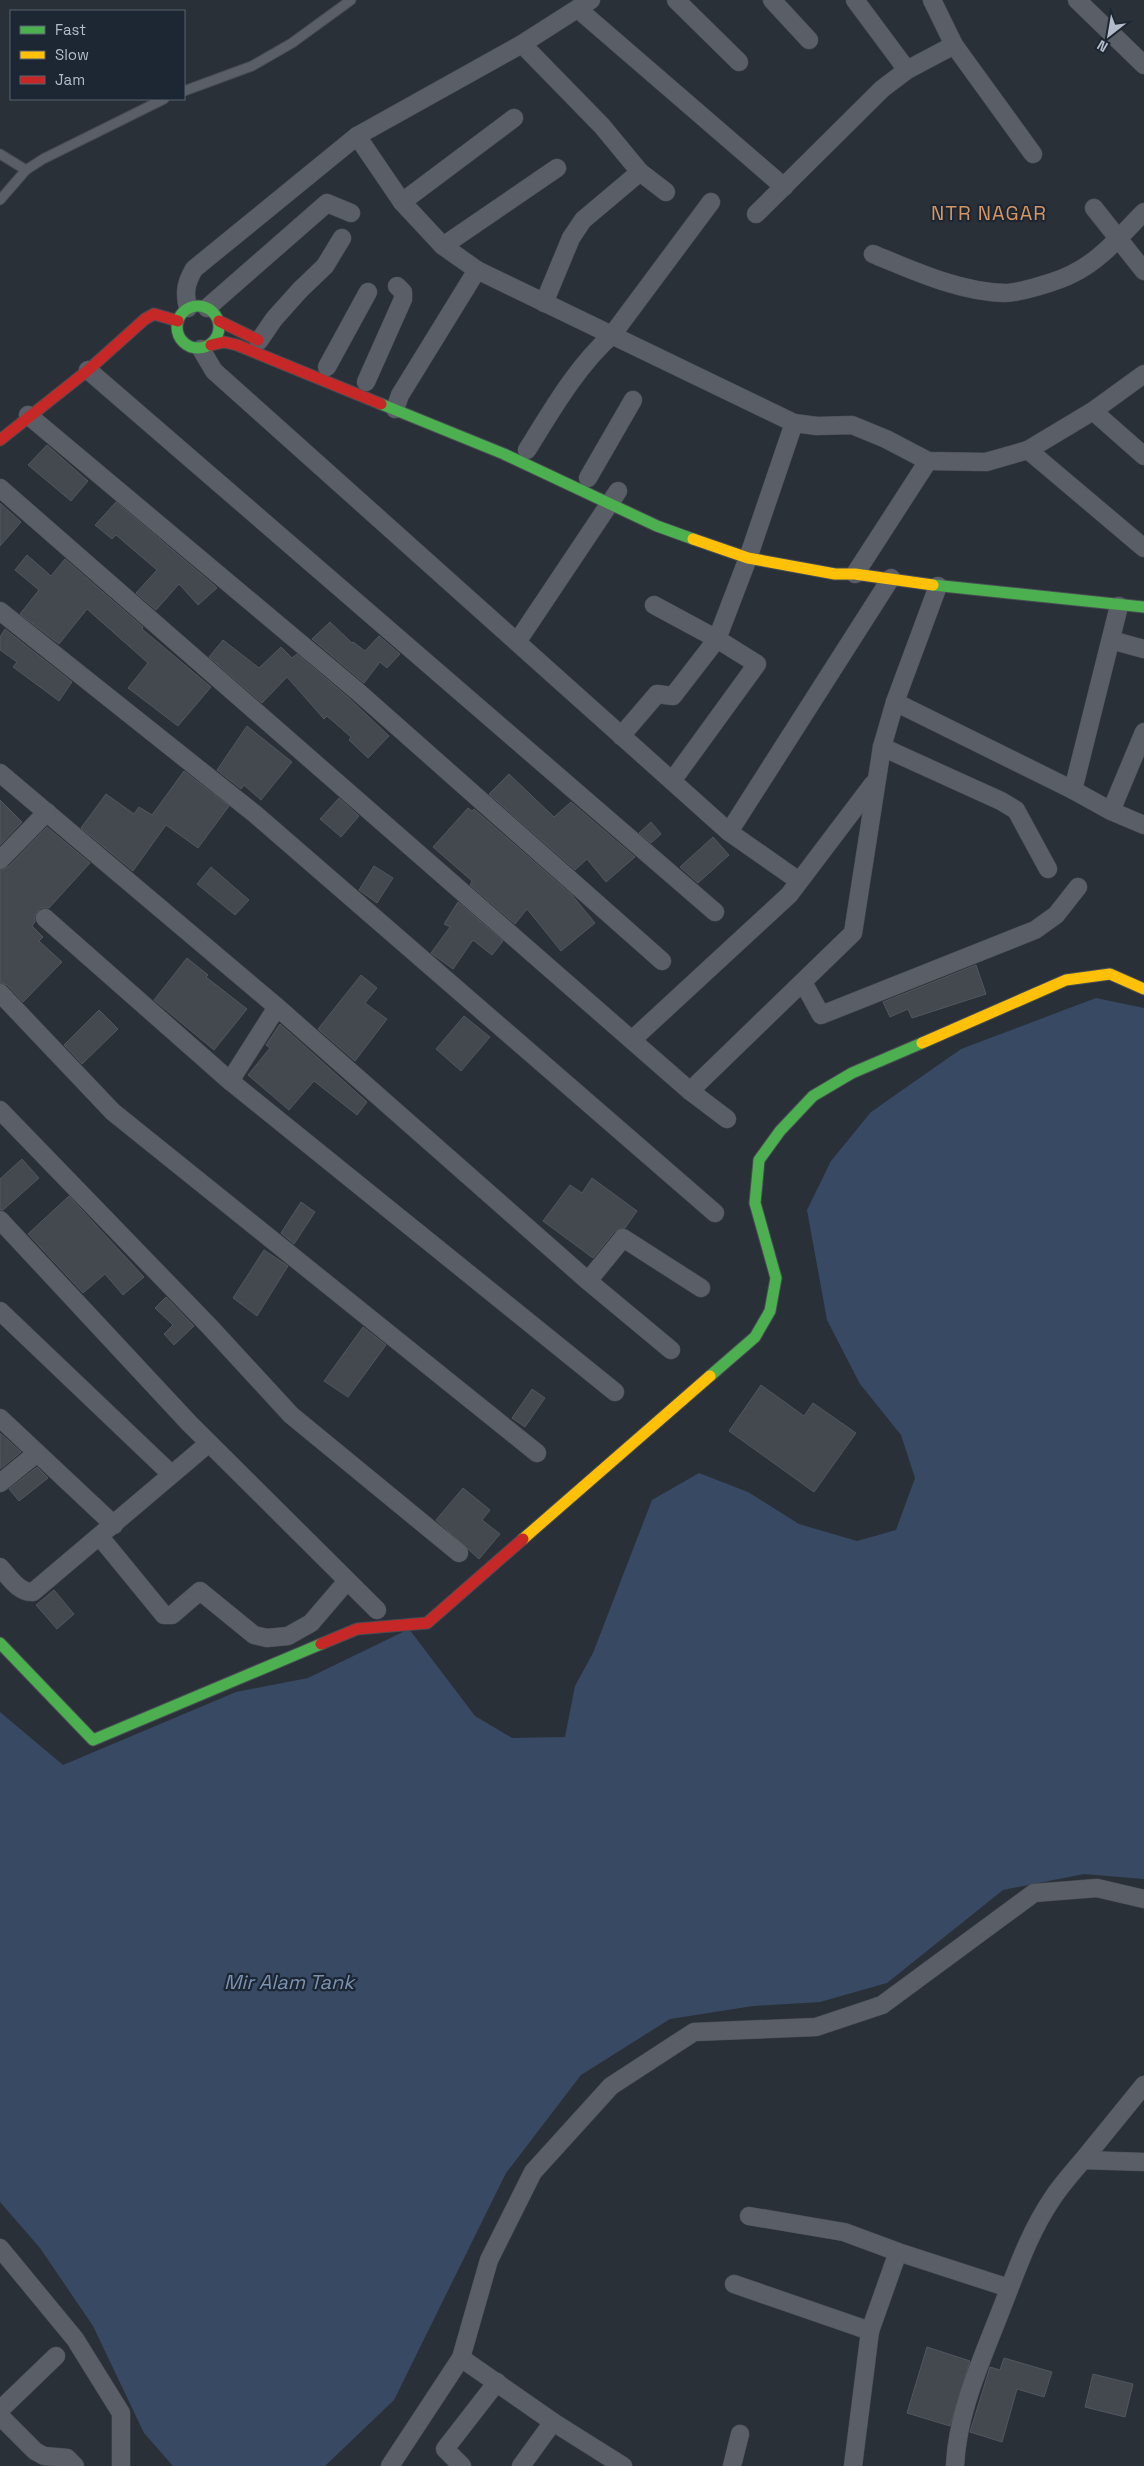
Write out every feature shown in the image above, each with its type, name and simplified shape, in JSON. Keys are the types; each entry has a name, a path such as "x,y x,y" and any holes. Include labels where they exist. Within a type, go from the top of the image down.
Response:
{"street":[{"path":"676,0 739,62"},
{"path":"772,0 809,40"},
{"path":"855,0 907,70"},
{"path":"932,0 954,45 1033,154"},
{"path":"1077,0 1144,65"},
{"path":"784,187 584,5 522,44 357,136 194,269 186,282 183,314 177,331 182,341 190,347 206,347 224,342 237,345 399,399 504,454 616,495 694,541 751,548 802,570 834,574 855,574 938,586 1119,606 1144,607"},
{"path":"522,44 602,126 640,172 666,192"},
{"path":"756,214 882,89 907,70 954,45"},
{"path":"402,202 514,118"},
{"path":"357,136 402,202 444,246 477,270 794,423 817,426 852,425 886,439 928,461 986,462 1028,450 1093,411 1144,374"},
{"path":"444,246 557,168"},
{"path":"544,302 571,238 583,220 640,172"},
{"path":"527,450 570,383 601,344 612,335 711,202"},
{"path":"207,308 328,203 351,213"},
{"path":"1094,208 1144,271"},
{"path":"873,254 918,272 968,287 1006,293 1072,274 1091,262 1144,212"},
{"path":"219,321 264,343 287,304 325,266 342,238"},
{"path":"399,399 477,270"},
{"path":"366,382 403,299 403,292 397,286"},
{"path":"326,367 368,292"},
{"path":"0,440 28,415 88,370 142,320 154,314 183,314 198,306 207,308 215,313 219,321 220,330 217,338 206,347"},
{"path":"206,347 214,371 729,832 799,881"},
{"path":"88,370 715,912"},
{"path":"587,477 633,400"},
{"path":"1093,411 1144,456"},
{"path":"28,415 356,690 662,961"},
{"path":"621,736 657,694 673,696 717,639 794,423"},
{"path":"1028,450 1144,548"},
{"path":"855,574 928,461"},
{"path":"0,488 633,1039 690,1091 727,1119"},
{"path":"517,642 616,495"},
{"path":"787,553 835,565 855,574"},
{"path":"729,832 891,578"},
{"path":"690,1091 804,984 853,934 875,782 882,747 895,702 938,586"},
{"path":"654,605 717,639 757,664 672,781"},
{"path":"1073,790 1119,606"},
{"path":"0,611 255,814 715,1212"},
{"path":"1111,640 1144,649"},
{"path":"895,702 1073,790 1111,811 1144,825"},
{"path":"1111,811 1144,732"},
{"path":"882,747 1001,801 1016,810 1048,869"},
{"path":"0,773 277,1007 588,1281 671,1350"},
{"path":"633,1039 789,895 875,782"},
{"path":"0,860 48,812"},
{"path":"804,984 820,1015 1036,930 1056,915 1078,886"},
{"path":"45,918 230,1081 615,1392"},
{"path":"0,1643 93,1740 357,1629 427,1623 755,1337 770,1311 776,1278 755,1203 759,1160 780,1131 813,1096 852,1073 1066,980 1110,974 1144,989"},
{"path":"0,993 113,1112 537,1453"},
{"path":"230,1081 277,1007"},
{"path":"0,1110 210,1327 291,1415 459,1553"},
{"path":"0,1220 209,1443 377,1610"},
{"path":"588,1281 623,1238 701,1288"},
{"path":"0,1311 171,1474"},
{"path":"0,1418 114,1525"},
{"path":"0,1568 26,1593 34,1592 209,1443"},
{"path":"0,1483 36,1453"},
{"path":"100,1536 164,1615 169,1617 172,1615 200,1591 254,1635 267,1638 288,1636 311,1623 347,1581"},
{"path":"390,2466 462,2358 489,2260 533,2172 612,2086 694,2032 816,2027 882,2005 1034,1893 1097,1888 1144,1899"},
{"path":"955,2466 956,2444 966,2407 1028,2241 1052,2199 1144,2085"},
{"path":"1083,2160 1144,2162"},
{"path":"749,2216 844,2232 898,2252 1009,2288"},
{"path":"0,2248 75,2339 121,2414 121,2466"},
{"path":"853,2466 870,2331 898,2252"},
{"path":"734,2284 870,2331"},
{"path":"0,2410 56,2356"},
{"path":"462,2358 553,2422 623,2466"},
{"path":"462,2466 445,2449 497,2382"},
{"path":"0,2416 35,2451 44,2456 67,2458 75,2466"},
{"path":"520,2466 553,2422"},
{"path":"732,2466 740,2434"}],"lane":[{"path":"185,91 252,66 292,43 351,0"},
{"path":"0,200 26,170 43,159 162,100"},
{"path":"0,154 26,170"}],"water":[{"name":"Mir Alam Tank","path":"1096,998 1144,1008 1144,1879 1084,1874 1003,1890 887,1983 820,2002 753,2006 670,2019 581,2075 506,2173 394,2400 325,2466 173,2466 144,2433 93,2326 40,2248 0,2202 0,1712 63,1765 236,1692 308,1678 409,1629 475,1716 512,1738 565,1737 575,1686 593,1653 652,1500 699,1473 748,1492 799,1524 857,1541 896,1530 915,1478 901,1435 860,1384 827,1320 807,1210 831,1161 871,1112 961,1049"}],"building":[{"path":"47,445 88,481 71,501 28,465"},
{"path":"116,502 217,588 198,605 179,584 156,610 136,593 157,570 116,535 112,539 95,525"},
{"path":"0,503 21,522 0,546"},
{"path":"27,555 51,576 65,559 143,627 142,629 211,687 178,726 128,688 148,663 87,609 59,644 20,614 39,590 15,570"},
{"path":"330,622 352,643 365,651 379,636 400,654 387,668 380,662 364,683 312,639"},
{"path":"5,629 72,682 59,701 13,667 17,662 0,650 0,637"},
{"path":"223,640 259,668 281,647 292,658 297,654 349,698 389,736 368,758 349,740 351,737 327,716 324,719 287,677 262,703 209,657"},
{"path":"247,726 292,762 261,800 244,785 241,789 217,770"},
{"path":"184,771 229,806 198,848 166,825 133,871 81,828 106,794 134,814 139,807 152,815"},
{"path":"509,774 554,817 571,802 635,857 606,882 587,859 575,870 489,794"},
{"path":"339,798 359,816 341,837 320,819"},
{"path":"0,800 22,822 0,845"},
{"path":"468,808 472,811 474,809 572,895 595,923 561,951 527,909 515,924 470,885 472,881 433,847"},
{"path":"651,822 661,834 651,843 639,833"},
{"path":"47,827 90,863 49,908 41,908 35,915 35,922 32,926 43,937 39,941 62,962 23,1002 7,985 0,983 0,870 8,867"},
{"path":"713,837 729,855 698,883 680,867"},
{"path":"374,866 393,878 377,903 359,890"},
{"path":"211,867 249,900 235,915 197,884"},
{"path":"458,902 503,941 492,955 473,940 453,969 431,953 450,927 444,924"},
{"path":"187,958 208,975 206,977 247,1009 214,1050 154,1000"},
{"path":"976,965 986,994 912,1018 908,1009 890,1017 883,1002"},
{"path":"361,975 377,988 365,1003 387,1019 355,1061 318,1029"},
{"path":"99,1010 118,1029 82,1064 64,1045"},
{"path":"464,1016 490,1037 461,1071 436,1049"},
{"path":"280,1024 367,1102 357,1115 314,1081 289,1110 248,1075 270,1048 266,1045"},
{"path":"22,1159 39,1178 3,1210 0,1210 0,1179"},
{"path":"592,1178 637,1211 625,1228 615,1231 593,1258 543,1221 570,1185 582,1193"},
{"path":"69,1196 144,1277 123,1295 105,1274 83,1293 28,1234"},
{"path":"301,1202 315,1212 294,1244 281,1233"},
{"path":"264,1250 288,1266 257,1316 233,1298"},
{"path":"166,1297 194,1326 174,1345 164,1334 173,1325 155,1308"},
{"path":"363,1327 386,1345 348,1397 324,1381"},
{"path":"761,1385 804,1416 813,1403 856,1433 814,1492 729,1431"},
{"path":"532,1389 545,1398 525,1427 512,1418"},
{"path":"0,1433 21,1452 0,1469"},
{"path":"37,1467 48,1478 19,1501 9,1489"},
{"path":"463,1488 490,1510 482,1520 500,1534 479,1559 436,1520"},
{"path":"54,1590 74,1614 57,1629 36,1605"},
{"path":"927,2347 970,2361 950,2426 907,2413"},
{"path":"1004,2358 1052,2372 1044,2397 1017,2389 1002,2442 970,2432 990,2367 1000,2370"},
{"path":"1093,2374 1133,2384 1125,2417 1085,2407"}],"traffic: fast":[{"path":"202,306 210,309 216,315 219,327 216,339 210,345 194,348 186,345 180,339 177,323 180,315 186,309 202,306"},
{"path":"381,404 504,454 657,526 693,539"},
{"path":"933,585 1144,607"},
{"path":"710,1376 755,1337 770,1311 776,1278 755,1203 759,1160 780,1131 813,1096 852,1073 922,1043"},
{"path":"0,1643 93,1740 321,1644"}],"traffic: slow":[{"path":"693,539 748,558 835,574 855,574 933,585"},
{"path":"922,1043 1066,980 1110,974 1144,989"},
{"path":"523,1539 710,1376"}],"traffic: jam":[{"path":"0,440 87,371 145,319 154,314 178,321"},
{"path":"219,321 258,340"},
{"path":"211,345 224,342 237,345 381,404"},
{"path":"321,1644 357,1629 427,1623 523,1539"}],"district":[{"name":"NTR NAGAR","path":"989,213"}]}
